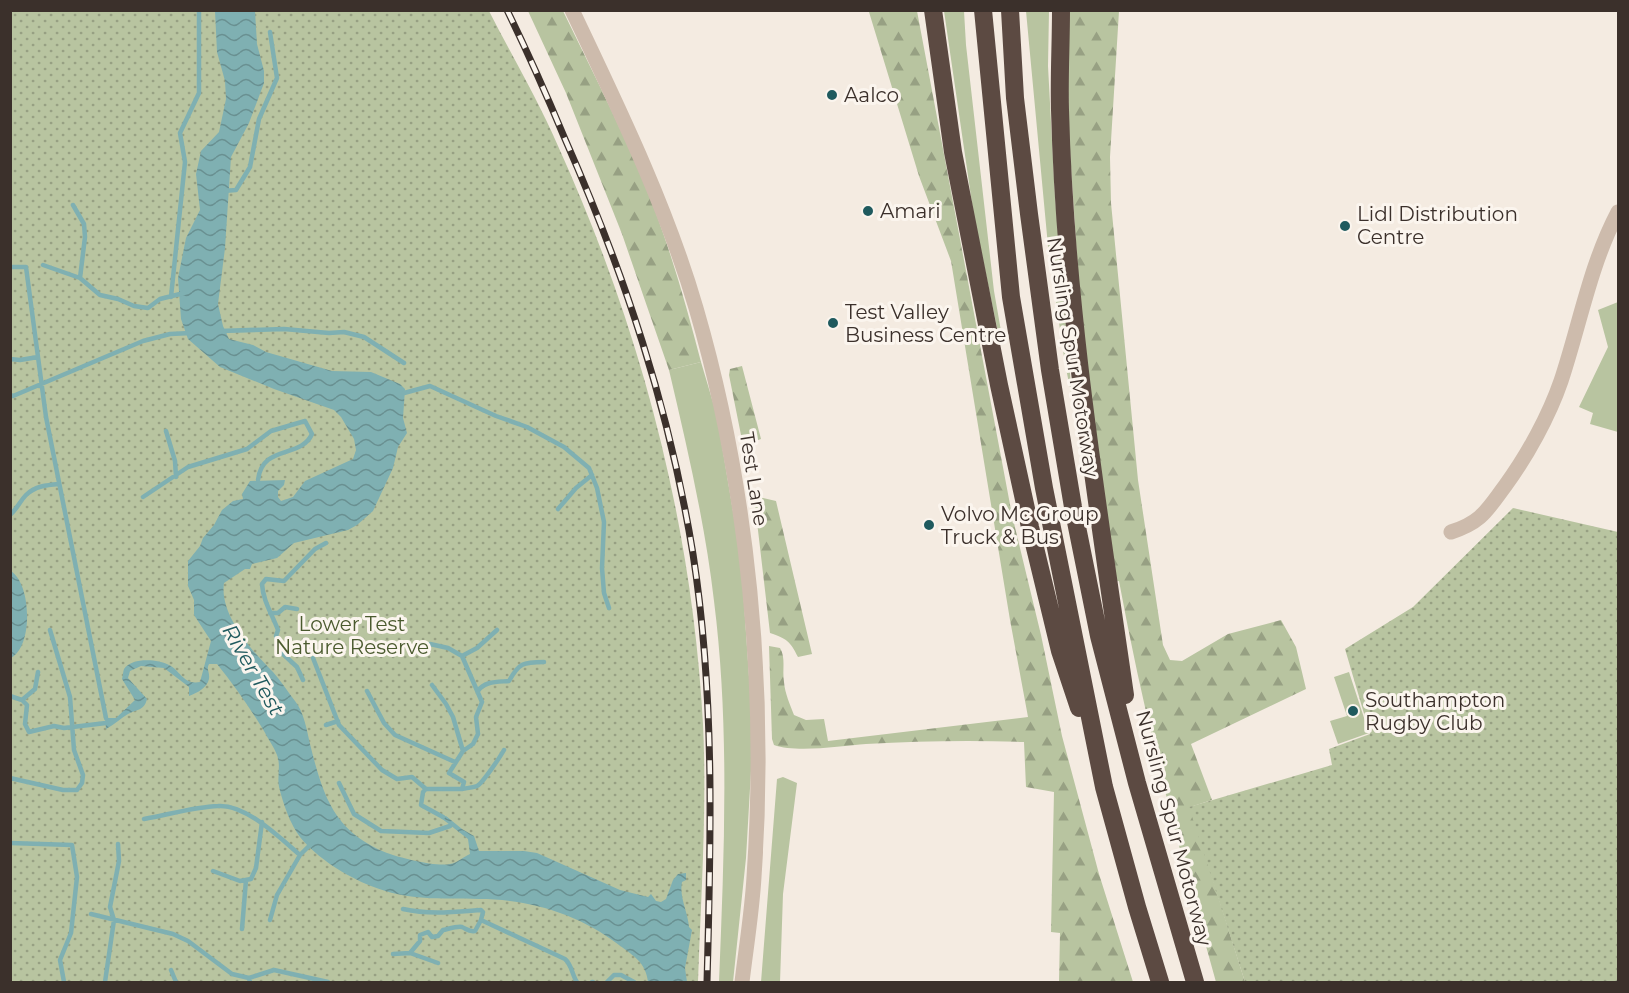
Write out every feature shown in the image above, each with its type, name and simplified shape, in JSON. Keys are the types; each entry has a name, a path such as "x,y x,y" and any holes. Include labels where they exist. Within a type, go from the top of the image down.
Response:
{"highway":[{"path":"933,10 953,152 1030,527 1060,651 1104,787 1160,982"},
{"path":"983,10 1011,297 1044,488 1104,787"},
{"name":"Nursling Spur Motorway","path":"1010,10 1015,98 1029,214 1064,450 1099,636 1137,783 1195,982"},
{"path":"1061,10 1060,109 1066,230 1081,379 1137,783"}],"street":[{"name":"Test Lane","path":"572,10 659,202 680,260 704,338 734,474 754,633 758,787 754,879 742,982"},
{"path":"1451,532 1469,526 1483,516 1525,458 1560,383 1590,281 1618,212"}],"green space":[{"path":"873,10 917,11 1012,515 1041,635 1062,736 1099,874 1133,982 1059,982 1060,933 1051,932 1054,792 1026,787 1024,742 925,742 806,749 774,745 772,739 769,646 780,648 782,652 783,678 794,715 806,720 824,719 828,741 1028,717 951,261 919,176 869,12"},
{"name":"Lower Test Nature Reserve","path":"10,11 489,11 550,129 588,215 637,356 658,428 674,501 697,649 703,724 704,821 698,982 11,982"},
{"path":"528,11 563,11 624,136 646,187 669,250 701,362 669,370 622,234 566,93"},
{"path":"944,11 964,11 994,291 1001,331 999,332 1000,342 974,217"},
{"path":"1026,11 1049,11 1048,66 1055,197 1072,397 1048,246"},
{"path":"1066,11 1119,11 1110,157 1111,203 1138,480 1163,645 1170,660 1182,661 1228,634 1281,620 1296,647 1306,689 1191,744 1212,800 1190,807 1245,982 1216,982 1163,783 1119,581 1113,582 1084,363 1069,136"},
{"path":"1618,302 1618,432 1590,424 1593,413 1579,407 1608,347 1598,310"},
{"path":"701,362 717,416 741,559 751,706 751,771 746,858 733,982 719,982 723,887 724,744 719,649 701,514 669,370"},
{"path":"742,366 761,439 743,445 729,375 730,369"},
{"path":"754,496 776,501 812,654 798,657 787,641 770,633"},
{"path":"1513,508 1618,532 1618,982 1245,982 1189,807 1332,765 1329,749 1370,734 1345,649 1413,607"},
{"name":"Southampton Rugby Club","path":"1349,672 1369,733 1338,744 1330,721 1347,716 1334,677"},
{"path":"783,777 797,783 783,894 780,982 761,982 777,779"}],"water":[{"name":"River Test","path":"215,11 255,11 257,44 264,71 264,83 249,123 231,157 225,248 218,304 223,326 229,339 253,345 266,352 332,371 371,372 400,384 405,389 403,418 407,433 398,447 393,468 373,511 357,525 348,530 294,543 277,558 252,564 250,569 245,569 224,583 224,595 232,620 247,643 276,675 298,705 326,796 343,823 354,834 393,855 428,863 450,864 470,854 468,839 441,818 446,816 474,836 479,851 537,853 620,890 648,897 651,894 656,901 661,902 666,899 673,880 678,874 686,873 686,880 682,882 682,893 689,927 692,930 685,968 687,982 648,982 642,965 630,953 604,934 553,910 498,900 424,898 398,894 361,882 332,866 307,845 296,832 279,787 279,763 276,752 247,705 217,664 209,664 209,679 204,688 189,696 189,687 164,668 141,666 130,671 128,678 147,699 146,703 142,708 128,714 106,729 105,718 116,718 135,700 122,679 124,669 133,662 152,660 164,663 186,680 200,682 211,641 194,615 194,600 188,586 188,561 222,510 233,501 243,499 242,494 250,481 285,480 284,485 278,491 278,497 281,501 293,497 305,481 353,459 356,450 354,439 334,410 220,367 188,339 181,319 178,278 186,238 200,210 196,174 201,151 219,132 226,99 225,81 217,52"},
{"path":"11,571 18,578 23,589 27,615 23,641 11,658"}],"waterway":[{"path":"171,297 185,162 180,133 199,93 199,10"},
{"path":"223,191 236,190 250,167 259,119 277,78 270,32"},
{"path":"73,205 84,224 85,237 80,278 100,295 148,308 160,299 184,293"},
{"path":"43,265 80,278"},
{"path":"10,267 26,267 46,417 106,718"},
{"path":"220,331 284,329 344,332 364,337 404,363"},
{"path":"10,395 13,396 143,341 170,334 191,333"},
{"path":"10,359 38,357"},
{"path":"404,393 430,386 496,416 527,427 564,447 589,468 597,488 604,522 602,568 604,593 609,608"},
{"path":"143,497 188,467 247,449 271,431 305,421 312,434 307,442 267,461 261,469 258,480"},
{"path":"166,431 175,461 176,477"},
{"path":"558,509 576,488 592,475"},
{"path":"10,515 24,497 33,490 41,486 59,484"},
{"path":"303,680 297,667 283,654 276,636 278,630 266,602 262,584 266,579 284,581 315,549 326,543"},
{"path":"270,613 278,613 285,607 297,609"},
{"path":"10,778 63,790 77,790 82,783 83,775 74,750 70,697 50,630"},
{"path":"462,656 477,648 497,630"},
{"path":"430,644 448,648 462,656 482,702 476,717 478,734 473,744 463,751 449,773 464,782 462,789 426,789 423,792 421,805 443,817"},
{"path":"313,658 339,725 382,770 397,779 412,777 426,789"},
{"path":"478,691 488,684 509,681 522,665 544,662"},
{"path":"22,700 35,689 38,672"},
{"path":"432,685 453,717 463,751"},
{"path":"367,691 384,723 395,735 455,762"},
{"path":"10,696 22,700 27,705 25,724 29,732 54,726 64,728 106,723"},
{"path":"326,725 338,721"},
{"path":"462,789 479,784 504,750"},
{"path":"339,783 354,814 381,831 429,833 450,826"},
{"path":"144,819 199,808 229,807 240,810 262,823 300,855 312,843"},
{"path":"213,871 240,881 251,879 256,868 262,822"},
{"path":"10,843 72,845 77,877 71,933 60,960 64,982"},
{"path":"105,982 114,920 110,907 119,861 118,844"},
{"path":"270,920 277,895 300,855"},
{"path":"242,929 246,880"},
{"path":"403,909 432,912 481,910 483,912 481,920 565,959 577,982"},
{"path":"91,914 173,934 188,941 232,974 249,978 250,982"},
{"path":"393,954 410,953 420,941 420,935 428,932 432,937 438,936 443,930 455,927 475,931 481,920"},
{"path":"410,953 438,963"},
{"path":"171,970 176,982"},
{"path":"249,978 274,970 328,982"},
{"path":"607,982 614,975 621,975 634,982"}],"railway":[{"path":"507,10 587,190 626,291 658,394 683,500 700,607 708,714 710,875 707,982"}],"place":[{"name":"Aalco","path":"832,95"},
{"name":"Amari","path":"868,211"},
{"name":"Lidl Distribution Centre","path":"1345,226"},
{"name":"Test Valley Business Centre","path":"833,323"},
{"name":"Volvo Mc Group Truck & Bus","path":"929,525"},
{"name":"Southampton Rugby Club","path":"1353,711"}]}
